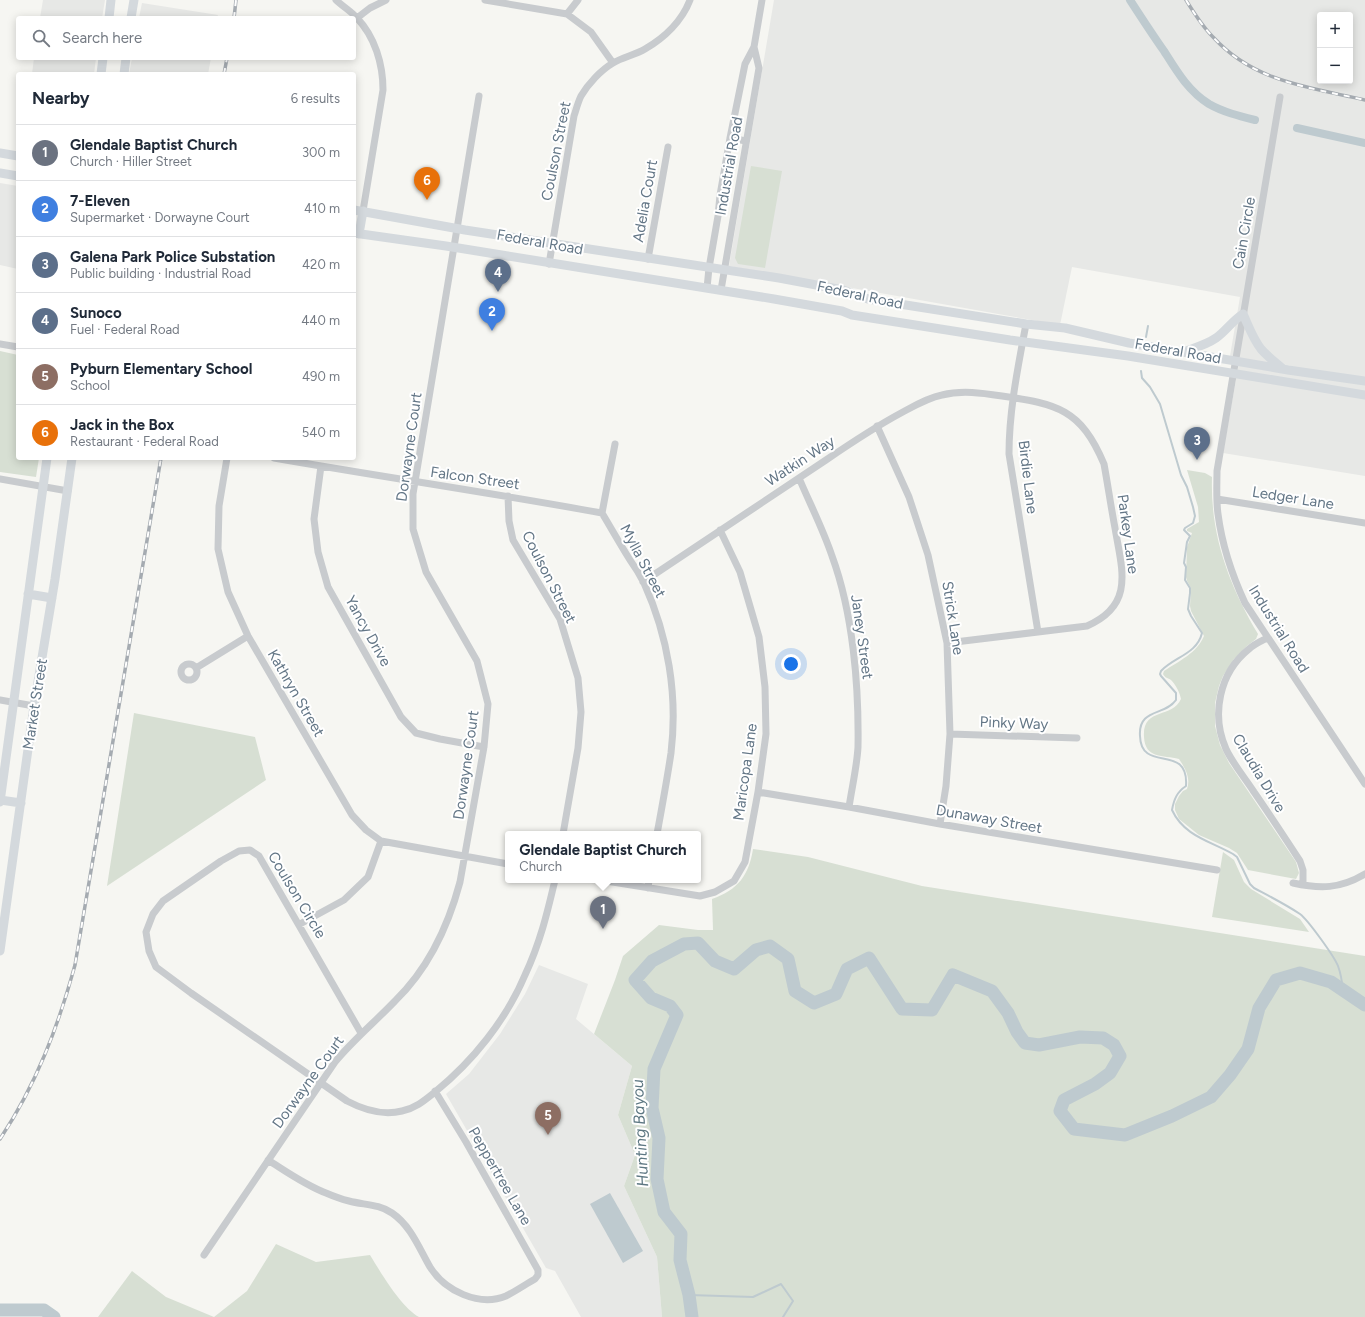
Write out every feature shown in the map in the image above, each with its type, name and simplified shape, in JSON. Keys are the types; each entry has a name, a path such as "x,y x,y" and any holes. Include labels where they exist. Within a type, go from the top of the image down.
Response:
{"main road":[{"path":"109,16 111,0"},
{"path":"131,16 134,0"},
{"path":"101,72 103,60"},
{"path":"124,72 126,60"},
{"path":"0,153 16,156"},
{"path":"0,173 16,176"},
{"path":"357,234 358,211"},
{"name":"Federal Road","path":"358,211 457,229 725,270 844,290 878,300 1026,324 1065,328 1129,343 1365,381"},
{"name":"Federal Road","path":"357,234 721,290 842,311 852,315 1023,342 1128,356 1365,395"},
{"path":"875,318 878,300"},
{"path":"1182,352 1206,344 1217,337 1243,314 1253,338 1258,345 1283,369"},
{"path":"1343,391 1345,378"},
{"name":"Market Street","path":"0,801 46,460"},
{"name":"Market Street","path":"0,951 2,923 72,460"},
{"path":"28,594 52,598"},
{"path":"0,801 21,803"}],"street":[{"path":"336,0 355,16"},
{"path":"358,211 383,90 383,80 380,62 374,44 357,18 386,0"},
{"path":"484,0 567,14 591,32 613,63"},
{"path":"567,14 578,0"},
{"name":"Coulson Street","path":"549,264 574,116 580,97 596,77 613,63 644,49 671,30 687,8 690,0"},
{"name":"Industrial Road","path":"707,288 720,195 730,138 745,64 754,47 762,0"},
{"name":"Industrial Road","path":"721,290 759,68 754,47"},
{"name":"Dorwayne Court","path":"204,1255 320,1082 348,1046 380,1017 406,989 424,966 435,949 445,928 454,903 465,857 484,747 488,704 477,661 426,572 413,529 413,508 479,96"},
{"name":"Cain Circle","path":"1233,374 1280,97"},
{"path":"730,138 746,142"},
{"name":"Adelia Court","path":"648,259 668,147"},
{"name":"Birdie Lane","path":"1026,324 1013,398 1009,433 1009,454 1038,632"},
{"path":"0,344 16,347"},
{"name":"Industrial Road","path":"1233,374 1217,471 1218,516 1226,554 1245,603 1365,784"},
{"name":"Watkin Way","path":"643,582 877,426 919,403 942,395 966,392 984,394"},
{"name":"Parkey Lane","path":"947,643 1087,626 1097,622 1109,613 1115,605 1121,591 1123,572 1104,464 1098,448 1089,434 1074,418 1062,410 1048,404 984,394"},
{"name":"Strick Lane","path":"877,426 909,497 928,555 947,643 950,734 946,786 940,824"},
{"path":"602,512 615,444"},
{"name":"Kathryn Street","path":"227,460 219,506 218,549 228,592 248,636 352,815 366,830 381,841 505,864"},
{"name":"Falcon Street","path":"286,460 602,512"},
{"name":"Yancy Drive","path":"321,466 314,519 318,552 328,587 401,717 416,733 484,747"},
{"name":"Janey Street","path":"799,478 832,556 844,596 853,644 857,701 858,748 849,807"},
{"path":"0,479 68,491"},
{"name":"Coulson Street","path":"508,496 509,521 513,540 560,620 578,678 581,712 578,748 564,831"},
{"name":"Ledger Lane","path":"1217,500 1365,523"},
{"name":"Mylla Street","path":"602,512 643,582 663,636 670,673 673,732 671,753 658,831"},
{"name":"Maricopa Lane","path":"648,888 700,896 715,892 734,882 745,862 758,792 766,734 765,687 760,637 740,572 720,530"},
{"path":"196,668 248,636"},
{"name":"Claudia Drive","path":"1267,638 1249,649 1238,660 1228,674 1222,688 1219,705 1219,726 1227,750 1300,861 1303,870 1303,885"},
{"path":"0,700 34,706"},
{"name":"Pinky Way","path":"950,734 1077,738"},
{"name":"Dunaway Street","path":"758,792 1217,870"},
{"path":"300,924 344,900 368,877 381,841"},
{"name":"Coulson Circle","path":"320,1082 156,967 149,951 146,932 152,914 163,901 227,858 239,851 250,850 259,856 300,924 361,1033"},
{"path":"1292,883 1316,887 1342,885 1365,874"},
{"path":"320,1082 347,1101 360,1108 373,1112 387,1113 402,1111 417,1106 436,1092 472,1056 490,1034 512,1001 525,977 542,934 554,883"},
{"path":"618,883 648,888 649,883"},
{"name":"Peppertree Lane","path":"268,1160 320,1191 349,1201 383,1208 393,1214 410,1231 436,1277 460,1294 472,1298 495,1299 506,1296 535,1279 538,1275 538,1270 436,1092"}],"shaded area":[{"path":"43,0 105,0 102,16 40,16"},
{"path":"774,0 1365,0 1365,476 1223,453 1240,357 1230,356 1240,297 1072,267 1060,325 729,266"},
{"path":"142,3 218,15 218,16 139,16"},
{"path":"34,60 96,60 94,72 32,72"},
{"path":"132,60 211,60 208,72 129,72"},
{"path":"751,166 782,171 765,268 738,264 735,258"},
{"path":"0,183 16,186 16,269 0,265"},
{"path":"0,351 16,355 16,460 39,460 36,477 0,472"},
{"path":"1187,470 1205,473 1212,477 1214,519 1223,559 1238,597 1258,634 1256,639 1234,659 1223,676 1219,686 1215,703 1215,726 1220,745 1229,763 1296,862 1299,873 1296,879 1248,870 1237,853 1199,835 1179,819 1175,810 1175,804 1183,791 1187,789 1188,777 1185,770 1179,759 1151,753 1145,744 1145,728 1148,721 1152,717 1177,705 1181,699 1175,684 1163,674 1164,671 1192,652 1204,636 1191,611 1191,588 1186,577 1187,547 1192,533 1187,531 1187,529 1199,522 1198,507"},
{"path":"134,713 255,737 266,780 107,886"},
{"path":"753,849 808,857 922,886 1365,956 1365,1317 662,1317 657,1257 624,1186 635,1155 618,1115 632,1066 594,1034 623,956 659,925 698,930 713,930 712,899 729,891 741,880 749,867"},
{"path":"1223,852 1234,860 1244,882 1251,889 1300,919 1309,932 1212,917"},
{"path":"539,965 588,984 576,1019 632,1066 618,1115 635,1155 624,1186 657,1257 662,1317 581,1317 555,1271 546,1268 446,1094 469,1074 500,1034 525,994"},
{"path":"610,1193 643,1251 623,1263 590,1204"},
{"path":"276,1244 316,1262 370,1255 398,1298 405,1306 419,1317 214,1317 247,1291"},
{"path":"132,1271 166,1297 214,1317 98,1317"}],"waterway":[{"path":"1130,0 1178,73 1195,93 1209,104 1220,109 1255,120"},
{"path":"1297,128 1365,143"},
{"path":"1146,337 1148,326"},
{"path":"1141,371 1142,378 1150,387 1160,404 1181,475 1187,487 1193,507 1195,516 1193,523 1184,530 1190,536 1187,542 1184,563 1186,567 1185,580 1190,588 1188,609 1202,633 1199,640 1190,651 1166,666 1161,671 1161,676 1176,693 1176,700 1171,705 1143,721 1140,736 1142,747 1148,754 1173,761 1180,765 1185,773 1186,786 1176,796 1172,810 1177,819 1183,826 1198,837 1237,857 1250,884 1254,888 1289,907 1300,914 1309,923 1336,961 1340,972 1343,990"},
{"name":"Hunting Bayou","path":"692,1317 689,1295 680,1260 681,1234 664,1212 657,1179 659,1138 652,1108 654,1069 677,1015 670,1006 651,998 635,980 652,961 684,944 698,943 715,961 734,969 756,950 770,946 788,959 795,991 814,1003 836,994 847,969 869,958 902,1009 932,1010 953,975 992,991 1008,1013 1017,1032 1025,1043 1039,1045 1080,1037 1103,1038 1114,1045 1120,1056 1110,1073 1095,1084 1064,1100 1060,1111 1074,1129 1125,1135 1172,1116 1211,1097 1230,1075 1248,1049 1259,1008 1276,980 1300,973 1331,982 1365,1005"},
{"path":"689,1295 753,1297 781,1284 793,1301 783,1317"},
{"name":"Hunting Bayou","path":"0,1310 44,1310 54,1317"}],"railway":[{"path":"234,16 236,0"},
{"path":"1186,0 1209,33 1229,52 1246,64 1283,80 1365,100"},
{"path":"224,72 227,60"},
{"path":"0,1139 25,1098 45,1055 61,1011 75,965 161,460"}],"place":[{"name":"Jack in the Box","path":"427,200"},
{"name":"Sunoco","path":"498,292"},
{"name":"7-Eleven","path":"492,331"},
{"name":"Galena Park Police Substation","path":"1197,460"},
{"name":"Glendale Baptist Church","path":"603,929"},
{"name":"Pyburn Elementary School","path":"548,1135"}]}
